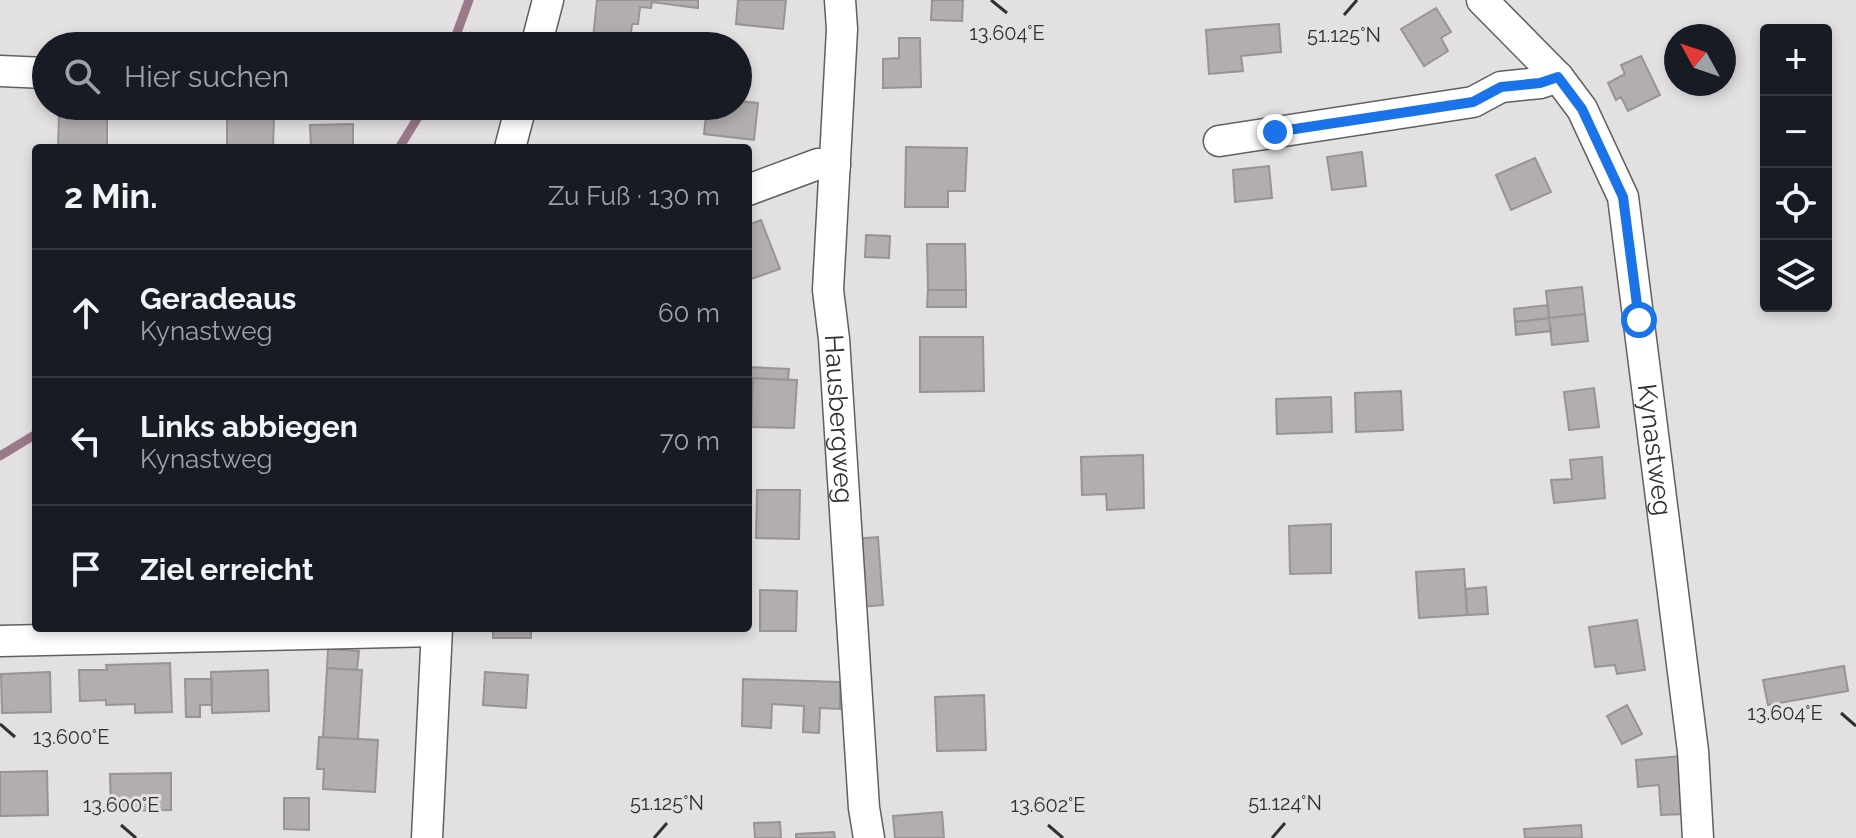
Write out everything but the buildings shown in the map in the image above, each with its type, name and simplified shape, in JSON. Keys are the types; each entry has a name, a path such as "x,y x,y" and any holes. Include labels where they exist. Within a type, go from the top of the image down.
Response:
{"street":[{"path":"540,32 548,0"},
{"name":"Hausbergweg","path":"840,0 842,29 828,290 834,339 864,808 869,838"},
{"name":"Kynastweg","path":"1482,0 1558,77 1582,109 1623,197 1693,751 1698,838"},
{"path":"0,71 32,72"},
{"path":"1219,141 1473,102 1501,87 1540,83 1558,77"},
{"path":"511,144 517,120"},
{"path":"752,189 818,164 835,165"},
{"path":"0,641 357,632"},
{"path":"427,838 436,632"}],"waterway":[{"path":"457,32 469,0"},
{"path":"401,144 416,120"},
{"path":"0,456 32,436"}],"route":[{"path":"1275,132 1473,102 1501,87 1540,83 1558,77 1582,109 1623,197 1639,320"}]}
